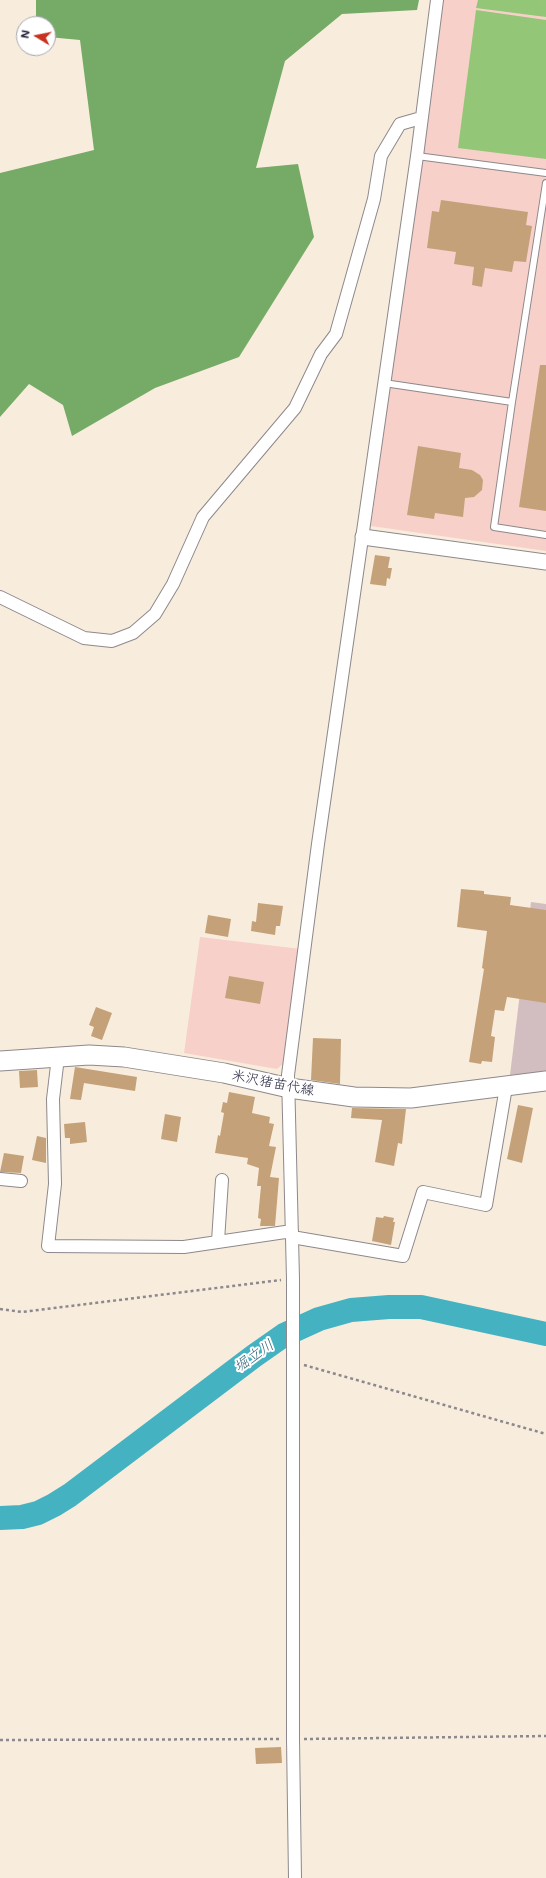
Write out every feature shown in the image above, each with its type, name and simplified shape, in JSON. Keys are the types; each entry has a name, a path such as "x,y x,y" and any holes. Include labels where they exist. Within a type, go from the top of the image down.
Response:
{"main road":[{"name":"米沢猪苗代線","path":"0,1061 89,1055 124,1058 224,1073 289,1088 354,1097 411,1098 546,1082"}],"street":[{"path":"296,1878 293,1739 294,1362 288,1075 318,844 417,156 437,0"},
{"path":"0,597 84,638 98,640 112,641 133,632 155,614 173,584 203,517 295,408 321,354 336,334 374,199 381,156 400,124 421,118"},
{"path":"362,537 546,562"},
{"path":"58,1057 53,1099 55,1184 48,1246 184,1247 218,1241 292,1234 403,1256 423,1192 486,1205 506,1087"},
{"path":"0,1179 21,1182"},
{"path":"218,1241 222,1180"}],"lane":[{"path":"417,156 546,173"},
{"path":"546,182 494,527 546,535"},
{"path":"384,383 512,402"}],"path":[{"path":"0,1309 22,1312 293,1279"},
{"path":"294,1362 546,1434"},
{"path":"0,1740 546,1736"}],"shaded area":[{"path":"444,0 546,0 546,551 371,526"},
{"path":"531,902 546,904 546,1072 510,1075"},
{"path":"200,937 301,949 284,1063 277,1069 184,1053"}],"green space":[{"path":"36,0 419,0 417,10 342,14 285,61 256,168 298,164 314,237 239,357 155,388 72,436 63,405 29,384 0,417 0,173 94,150 80,40 56,38 56,16 36,16"},
{"path":"478,0 546,0 546,17 476,8"},
{"path":"476,10 546,20 546,159 458,148"}],"building":[{"path":"441,200 528,212 526,225 532,226 526,262 514,261 512,272 485,268 482,287 472,285 474,267 454,264 456,252 427,248 432,211 439,212"},
{"path":"540,365 546,365 546,511 519,507"},
{"path":"418,446 461,453 459,468 472,470 480,475 483,480 482,490 474,497 465,498 463,517 435,513 434,519 407,515"},
{"path":"375,555 390,557 388,568 392,568 390,579 387,578 386,586 370,584"},
{"path":"461,889 484,891 484,894 511,897 510,905 546,910 546,1003 507,997 504,1011 495,1010 491,1036 495,1037 492,1062 482,1061 481,1064 469,1062 484,969 482,968 487,931 457,927"},
{"path":"258,903 283,906 280,926 276,926 275,935 251,931 252,921 256,922"},
{"path":"208,915 231,919 228,937 205,933"},
{"path":"229,976 264,982 260,1004 225,998"},
{"path":"96,1007 112,1013 102,1040 91,1036 94,1027 89,1025"},
{"path":"313,1038 341,1039 340,1084 311,1080"},
{"path":"75,1067 137,1077 135,1091 84,1083 81,1100 70,1099"},
{"path":"37,1070 38,1087 20,1088 19,1071"},
{"path":"229,1092 255,1097 252,1113 270,1117 269,1123 274,1124 269,1146 276,1147 270,1177 279,1178 275,1226 260,1226 261,1219 258,1218 261,1186 257,1186 259,1168 247,1164 248,1158 215,1153 224,1113 221,1112 223,1102 227,1103"},
{"path":"518,1105 533,1108 522,1163 507,1159"},
{"path":"352,1108 406,1109 402,1144 398,1143 394,1166 375,1162 382,1120 351,1118"},
{"path":"165,1114 181,1117 177,1142 161,1139"},
{"path":"85,1122 87,1142 70,1144 70,1138 65,1138 64,1124"},
{"path":"37,1136 46,1138 46,1163 32,1160"},
{"path":"4,1153 24,1156 21,1173 0,1172"},
{"path":"384,1216 394,1218 393,1222 395,1222 391,1245 372,1241 376,1217 383,1218"},
{"path":"281,1747 282,1763 256,1764 255,1748"}],"waterway":[{"name":"堀立川","path":"0,1518 22,1517 38,1513 54,1505 70,1495 254,1356 284,1335 319,1319 351,1310 389,1307 421,1307 546,1334"}]}
